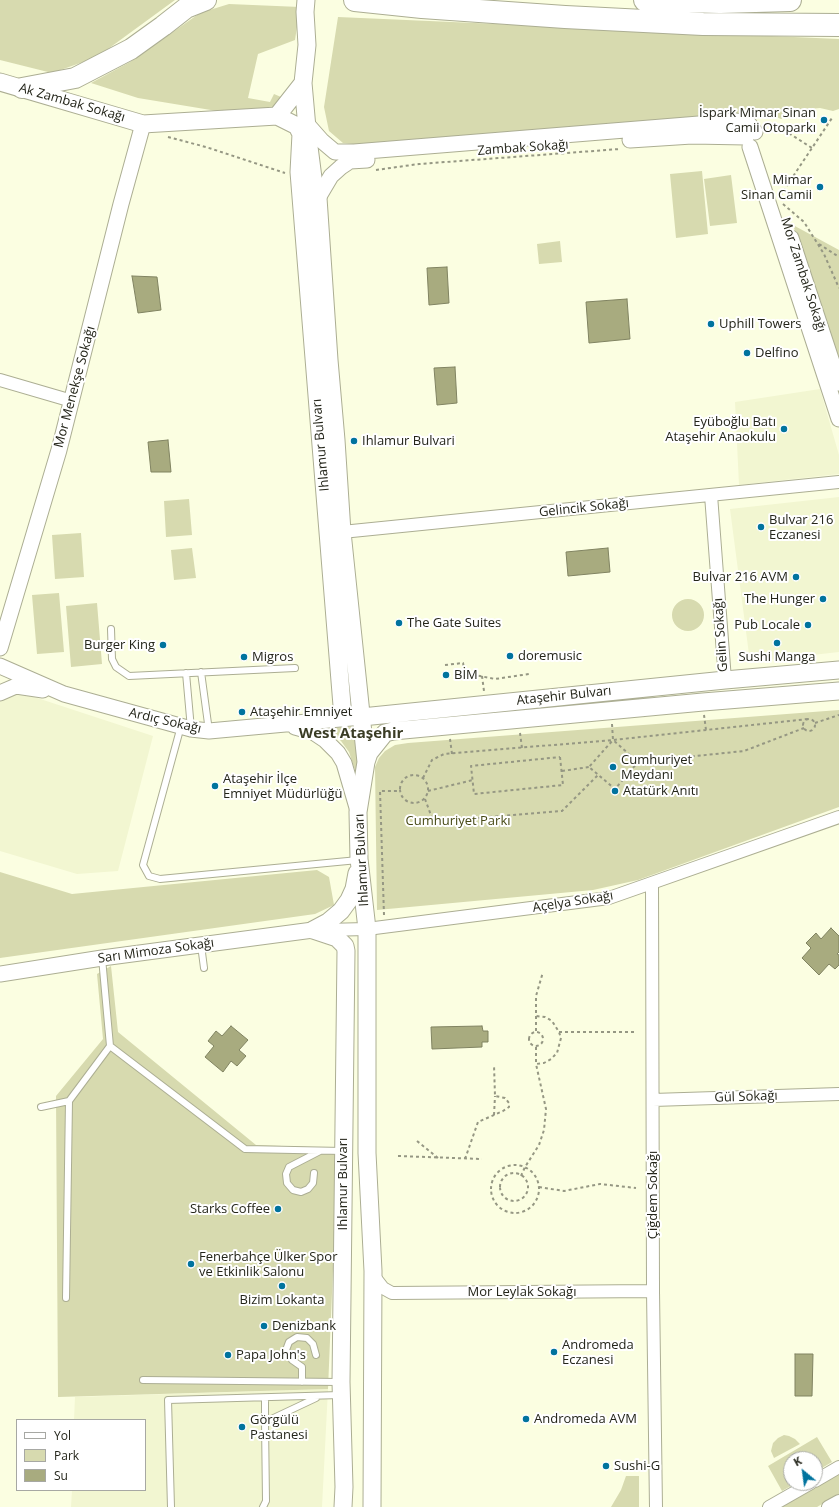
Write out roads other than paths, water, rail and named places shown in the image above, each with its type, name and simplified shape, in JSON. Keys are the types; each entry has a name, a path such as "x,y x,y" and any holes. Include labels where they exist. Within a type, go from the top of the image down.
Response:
{"highway":[{"path":"22,88 75,78 131,49 186,8 206,0"},
{"path":"355,0 422,7 565,17 703,24 839,25"},
{"path":"645,0 720,2 790,0"},
{"path":"565,17 839,12"}],"main road":[{"name":"Ihlamur Bulvarı","path":"311,6 303,84 313,178 318,198 336,440 335,532 343,718"},
{"name":"Ak Zambak Sokağı","path":"0,82 143,124 277,116"},
{"path":"277,116 303,84"},
{"name":"Ihlamur Bulvarı","path":"277,116 297,126 301,134 299,172 335,532 362,717 366,762 358,812 359,859 367,929 367,1153 373,1271 372,1507"},
{"name":"Ataşehir Bulvarı","path":"362,717 725,680 839,670"},
{"name":"Ataşehir Bulvarı","path":"366,762 369,752 376,743 386,733 393,731 703,702 839,692"},
{"path":"313,930 328,922 341,911 349,900 354,889 359,859"},
{"name":"Ihlamur Bulvarı","path":"313,930 337,938 345,946 346,951 343,1151 343,1507"}],"street":[{"path":"307,124 322,141 335,152 736,121 749,124 753,140"},
{"name":"Mor Menekşe Sokağı","path":"0,648 72,401 121,204 143,124"},
{"name":"Zambak Sokağı","path":"318,198 331,176 350,161 692,136 753,140"},
{"name":"Mor Zambak Sokağı","path":"753,140 778,199 839,383"},
{"name":"Mor Zambak Sokağı","path":"753,140 839,419"},
{"path":"0,380 72,401"},
{"name":"Gelincik Sokağı","path":"335,532 839,482"},
{"name":"Gelin Sokağı","path":"711,495 725,680"},
{"name":"Ardıç Sokağı","path":"0,666 59,692 186,728 209,731 288,724 313,732 325,740 338,753 344,763 358,812"},
{"path":"0,693 16,686 59,692"},
{"name":"Ataşehir Bulvarı","path":"288,724 362,717"},
{"name":"Açelya Sokağı","path":"313,930 367,929 609,898 839,817"},
{"name":"Çiğdem Sokağı","path":"652,883 656,1507"},
{"name":"Sarı Mimoza Sokağı","path":"2,973 313,930"},
{"name":"Gül Sokağı","path":"653,1100 839,1094"},
{"name":"Ihlamur Bulvarı","path":"373,1271 376,1279 383,1288 392,1293"},
{"name":"Mor Leylak Sokağı","path":"392,1293 654,1291"},
{"path":"823,1476 839,1467"},
{"path":"769,1507 797,1491"},
{"path":"828,1507 839,1501"}],"lane":[{"path":"111,629 112,658 116,667 129,676 295,668"},
{"path":"201,672 209,731"},
{"path":"186,673 186,728 143,865 149,876 160,879 359,859"},
{"path":"201,945 204,968"},
{"path":"66,1298 69,1101 110,1046 102,958"},
{"path":"110,1046 245,1149 343,1151"},
{"path":"41,1106 69,1101"},
{"path":"314,1173 313,1183 308,1189 301,1192 293,1190 287,1182 286,1174 289,1167 322,1150"},
{"path":"302,1382 302,1367 292,1360 286,1350 289,1342 297,1337 307,1338 313,1344 316,1355"},
{"path":"143,1380 302,1382 342,1389"},
{"path":"265,1422 319,1396 342,1389"},
{"path":"171,1507 168,1400 319,1396"},
{"path":"263,1507 266,1501 265,1398"}],"water":[{"path":"447,267 449,303 429,305 427,268"},
{"path":"132,276 157,277 161,310 138,313"},
{"path":"627,299 630,339 589,343 586,302"},
{"path":"455,367 457,403 437,405 434,368"},
{"path":"168,440 171,472 151,472 148,442"},
{"path":"608,548 610,572 568,576 566,552"},
{"path":"831,928 839,936 839,952 837,954 839,955 839,965 835,969 829,964 819,975 802,958 811,948 806,943 816,933 821,939"},
{"path":"231,1026 248,1040 239,1050 246,1056 237,1066 231,1061 223,1072 205,1057 214,1046 208,1041 216,1031 222,1036"},
{"path":"482,1026 483,1031 488,1031 488,1042 482,1042 482,1047 432,1049 431,1027"},
{"path":"795,1354 813,1354 812,1396 795,1396"}],"place":[{"name":"İspark Mimar Sinan Camii Otoparkı","path":"824,120"},
{"name":"Mimar Sinan Camii","path":"820,187"},
{"name":"Uphill Towers","path":"711,324"},
{"name":"Delfino","path":"747,353"},
{"name":"Eyüboğlu Batı Ataşehir Anaokulu","path":"784,429"},
{"name":"Ihlamur Bulvari","path":"354,441"},
{"name":"Bulvar 216 Eczanesi","path":"761,527"},
{"name":"Bulvar 216 AVM","path":"796,577"},
{"name":"The Hunger","path":"823,599"},
{"name":"The Gate Suites","path":"399,623"},
{"name":"Pub Locale","path":"808,625"},
{"name":"Sushi Manga","path":"777,643"},
{"name":"Burger King","path":"163,645"},
{"name":"doremusic","path":"510,656"},
{"name":"Migros","path":"244,657"},
{"name":"BİM","path":"446,675"},
{"name":"Ataşehir Emniyet","path":"242,712"},
{"name":"Cumhuriyet Meydanı","path":"613,767"},
{"name":"Ataşehir İlçe Emniyet Müdürlüğü","path":"215,786"},
{"name":"Atatürk Anıtı","path":"615,791"},
{"name":"Starks Coffee","path":"278,1209"},
{"name":"Fenerbahçe Ülker Spor ve Etkinlik Salonu","path":"191,1264"},
{"name":"Bizim Lokanta","path":"282,1286"},
{"name":"Denizbank","path":"264,1326"},
{"name":"Andromeda Eczanesi","path":"554,1352"},
{"name":"Papa John's","path":"228,1355"},
{"name":"Andromeda AVM","path":"526,1419"},
{"name":"Görgülü Pastanesi","path":"242,1427"},
{"name":"Sushi-G","path":"606,1466"}],"district":[{"name":"West Ataşehir","path":"351,734"}],"park label":[{"name":"Cumhuriyet Parkı","path":"458,821"}]}
